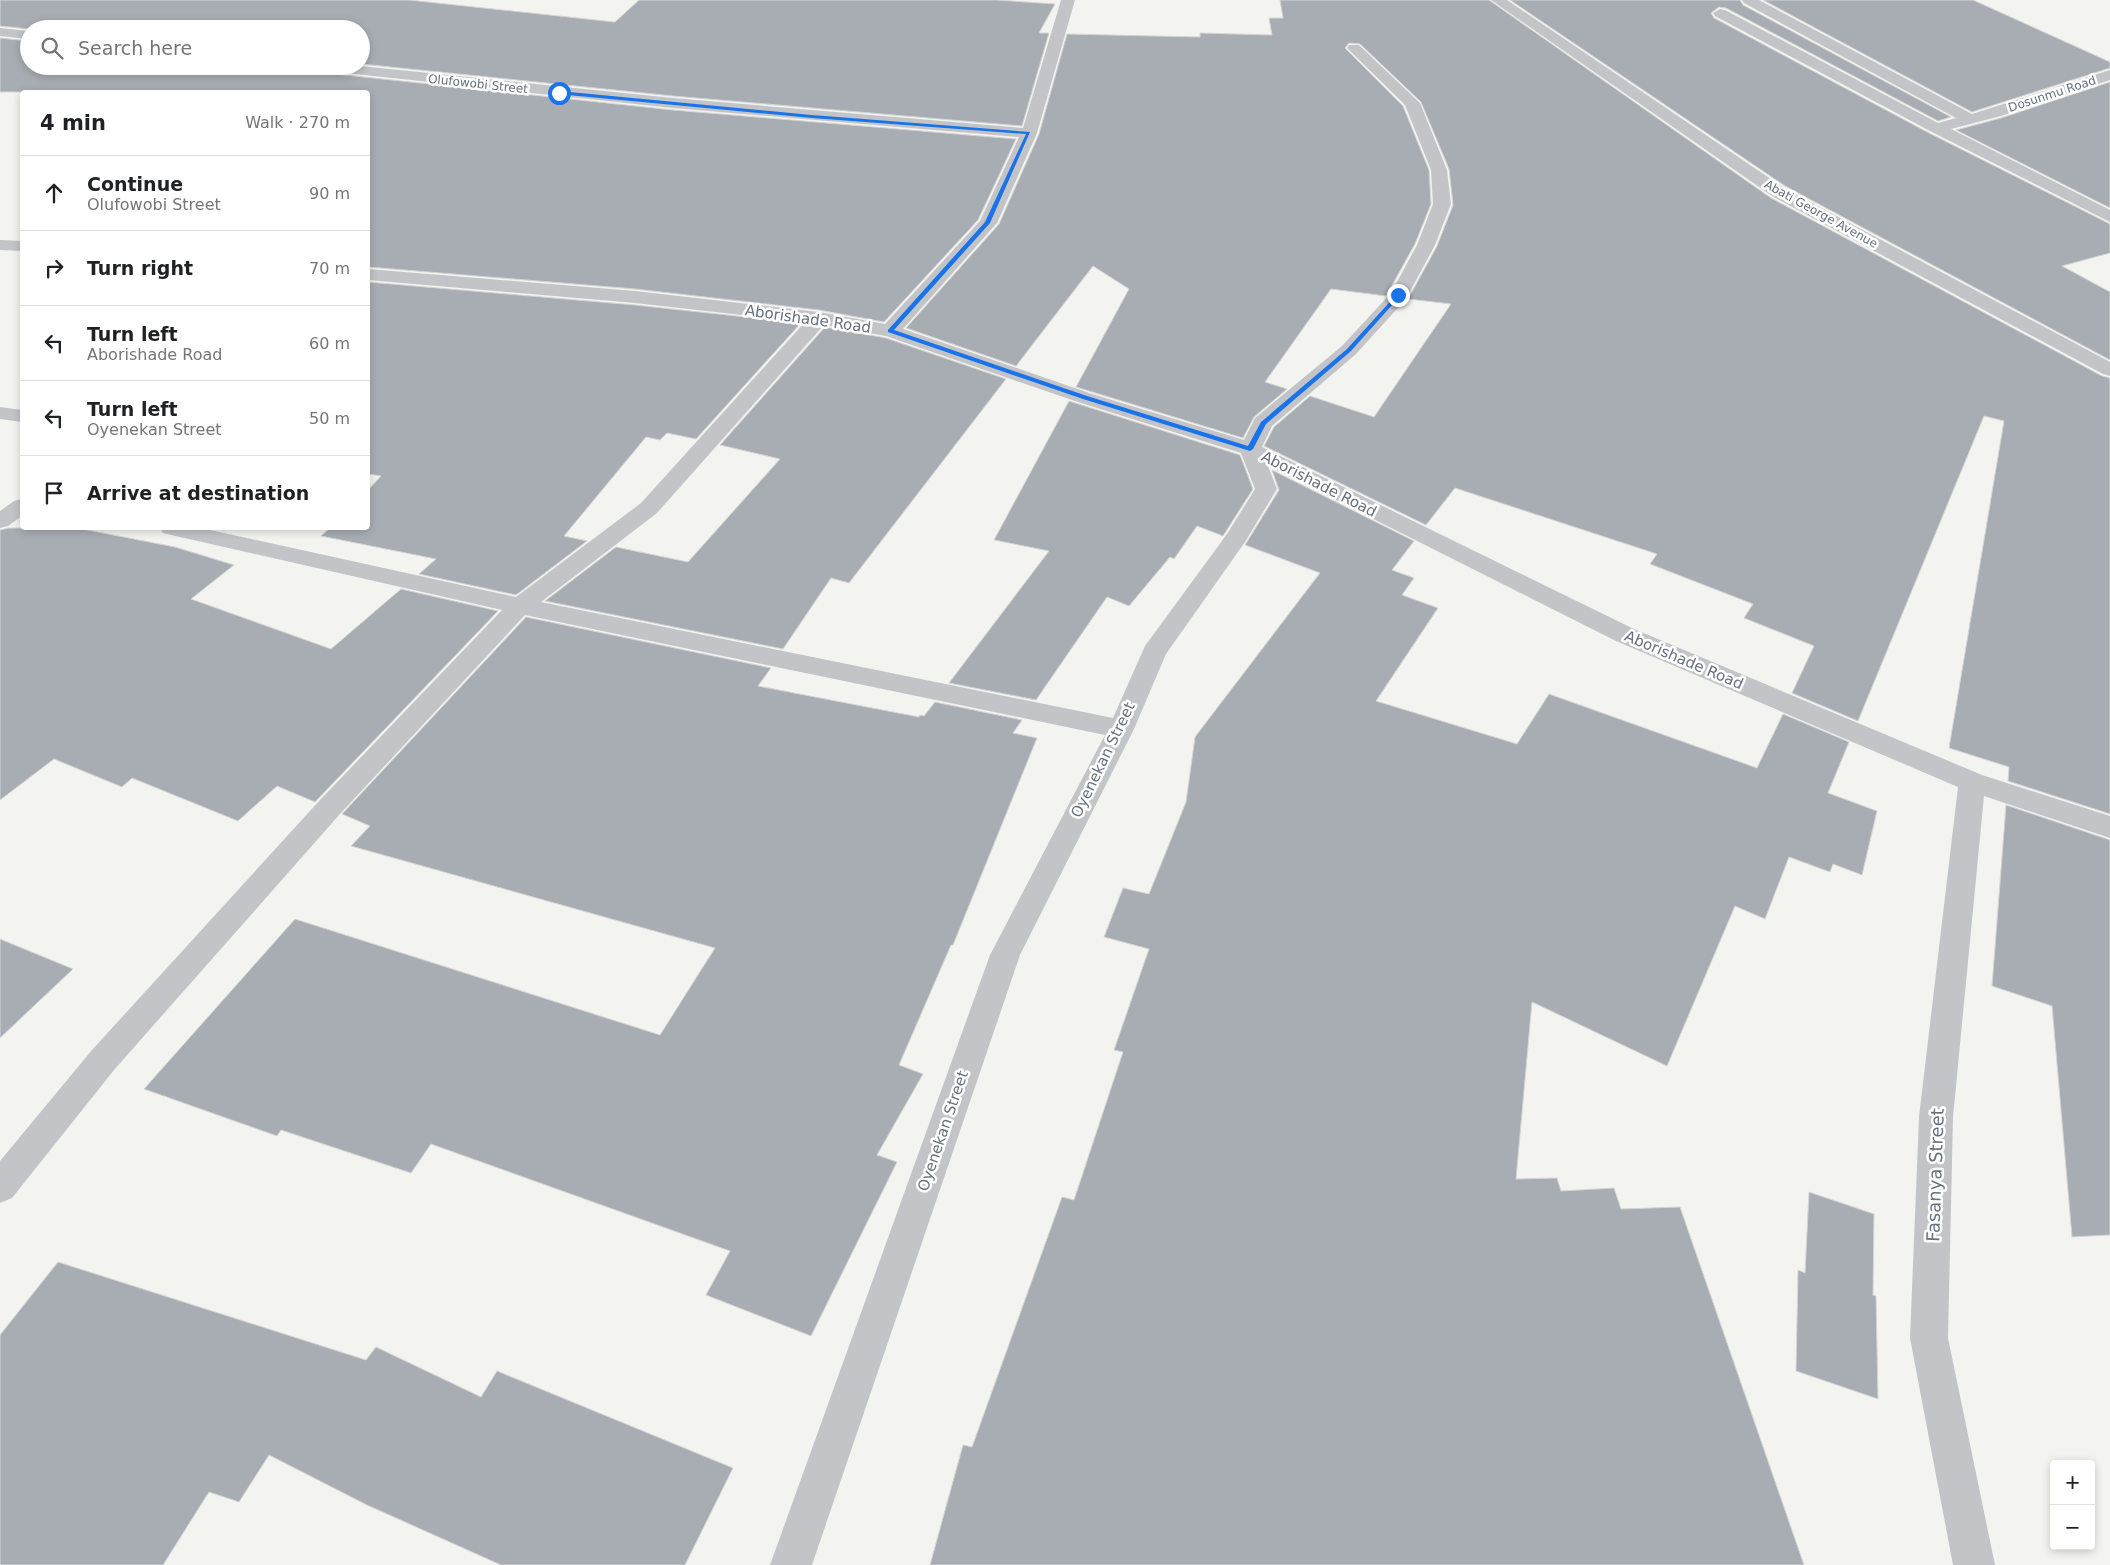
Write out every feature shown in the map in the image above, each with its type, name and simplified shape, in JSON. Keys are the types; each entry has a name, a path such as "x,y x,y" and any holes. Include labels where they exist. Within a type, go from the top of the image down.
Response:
{"street":[{"path":"890,331 988,223 1029,133 1068,0"},
{"name":"Abati George Avenue","path":"1498,0 1778,192 2110,370"},
{"path":"1749,0 1970,119"},
{"path":"1720,13 1936,128 2110,217"},
{"path":"0,32 20,34"},
{"path":"1250,449 1263,423 1349,350 1398,295 1426,244 1442,204 1440,170 1412,103 1354,48"},
{"name":"Olufowobi Street","path":"370,72 588,96 1029,133"},
{"name":"Dosunmu Road","path":"1936,128 1995,113 2110,75"},
{"path":"0,245 20,246"},
{"name":"Aborishade Road","path":"370,274 635,297 818,318 890,331 1085,398 1250,449 1625,635 1972,782 2110,827"},
{"path":"0,1187 103,1060 330,807 520,606 649,508 818,318"},
{"path":"0,413 20,416"},
{"name":"Oyenekan Street","path":"792,1565 1005,955 1121,729 1154,652 1237,537 1266,489 1250,449"},
{"path":"0,521 20,507"},
{"path":"180,530 520,606 1121,729"},
{"name":"Fasanya Street","path":"1972,782 1936,1117 1929,1338 1974,1565"}],"building":[{"path":"0,0 409,0 615,22 639,0 997,0 1055,4 1039,33 1049,33 1022,126 673,96 370,65 370,20 20,20 20,28 0,26"},
{"path":"1280,0 1489,0 1771,198 2102,376 2110,378 2110,814 2008,781 2009,767 1949,748 2004,421 1984,416 1858,721 1792,693 1814,646 1744,618 1753,604 1650,564 1657,554 1455,488 1426,525 1264,446 1274,427 1310,396 1374,417 1451,304 1408,299 1437,246 1453,205 1449,169 1421,102 1360,44 1349,43 1345,48 1403,106 1429,170 1431,204 1415,244 1386,296 1331,289 1265,382 1287,389 1254,417 1243,438 1076,387 1129,289 1093,266 1016,366 906,328 999,224 1039,134 1067,34 1200,37 1200,33 1272,35 1269,18 1283,18"},
{"path":"1510,0 1740,0 1743,5 1951,117 1938,121 1726,8 1719,7 1711,13 1714,18 1929,133 2110,224 2110,253 2062,266 2110,292 2110,360 1785,186"},
{"path":"1763,0 1973,0 2110,62 2110,68 1972,112"},
{"path":"0,38 20,40 20,75 345,75 673,110 1016,139 978,220 884,322 819,310 635,289 370,267 370,90 20,90 20,92 0,92"},
{"path":"2110,82 2110,208 1956,130 2001,118"},
{"path":"370,282 635,305 801,323 696,439 667,433 660,440 646,437 564,536 587,541 516,595 419,574 436,559 321,536 328,530 370,530 370,488 381,476 370,474"},
{"path":"825,327 886,338 1006,379 849,583 831,578 783,649 545,601 616,547 688,562 780,459 720,445"},
{"path":"1069,401 1240,455 1253,489 1223,536 1197,526 1174,559 1170,557 1129,606 1107,597 1036,700 949,683 1049,551 994,540"},
{"path":"1272,470 1414,541 1392,570 1414,578 1402,595 1438,608 1376,701 1517,744 1549,694 1757,768 1783,714 1849,742 1828,793 1877,811 1862,875 1833,864 1830,872 1789,857 1765,919 1735,906 1667,1066 1532,1002 1516,1179 1557,1178 1561,1191 1614,1188 1621,1209 1680,1207 1804,1565 930,1565 963,1445 972,1447 1062,1197 1074,1200 1123,1052 1114,1050 1149,949 1104,937 1123,888 1149,894 1186,802 1195,737 1320,573 1245,545 1279,490"},
{"path":"20,528 20,530 87,530 175,547 234,565 191,599 331,649 401,589 498,611 315,802 277,786 238,821 132,778 122,787 54,759 0,800 0,530"},
{"path":"526,617 771,668 758,686 919,717 920,715 924,716 935,702 1022,720 1013,733 1037,738 953,945 951,945 899,1065 923,1074 877,1155 897,1162 811,1336 706,1295 730,1251 431,1144 411,1173 281,1130 277,1136 144,1089 295,919 660,1035 715,948 351,846 370,826 342,814"},
{"path":"2006,805 2110,840 2110,1235 2072,1237 2052,1006 1992,986"},
{"path":"0,939 73,969 0,1038"},
{"path":"1809,1192 1874,1214 1873,1295 1876,1296 1878,1399 1796,1371 1798,1270 1805,1273"},
{"path":"58,1262 366,1360 376,1347 481,1397 497,1371 733,1468 685,1565 501,1565 367,1505 269,1455 239,1502 209,1492 163,1565 0,1565 0,1335"}],"route":[{"path":"559,93 1029,133 988,223 890,331 1085,398 1250,449 1263,423 1349,350 1398,295"}]}
